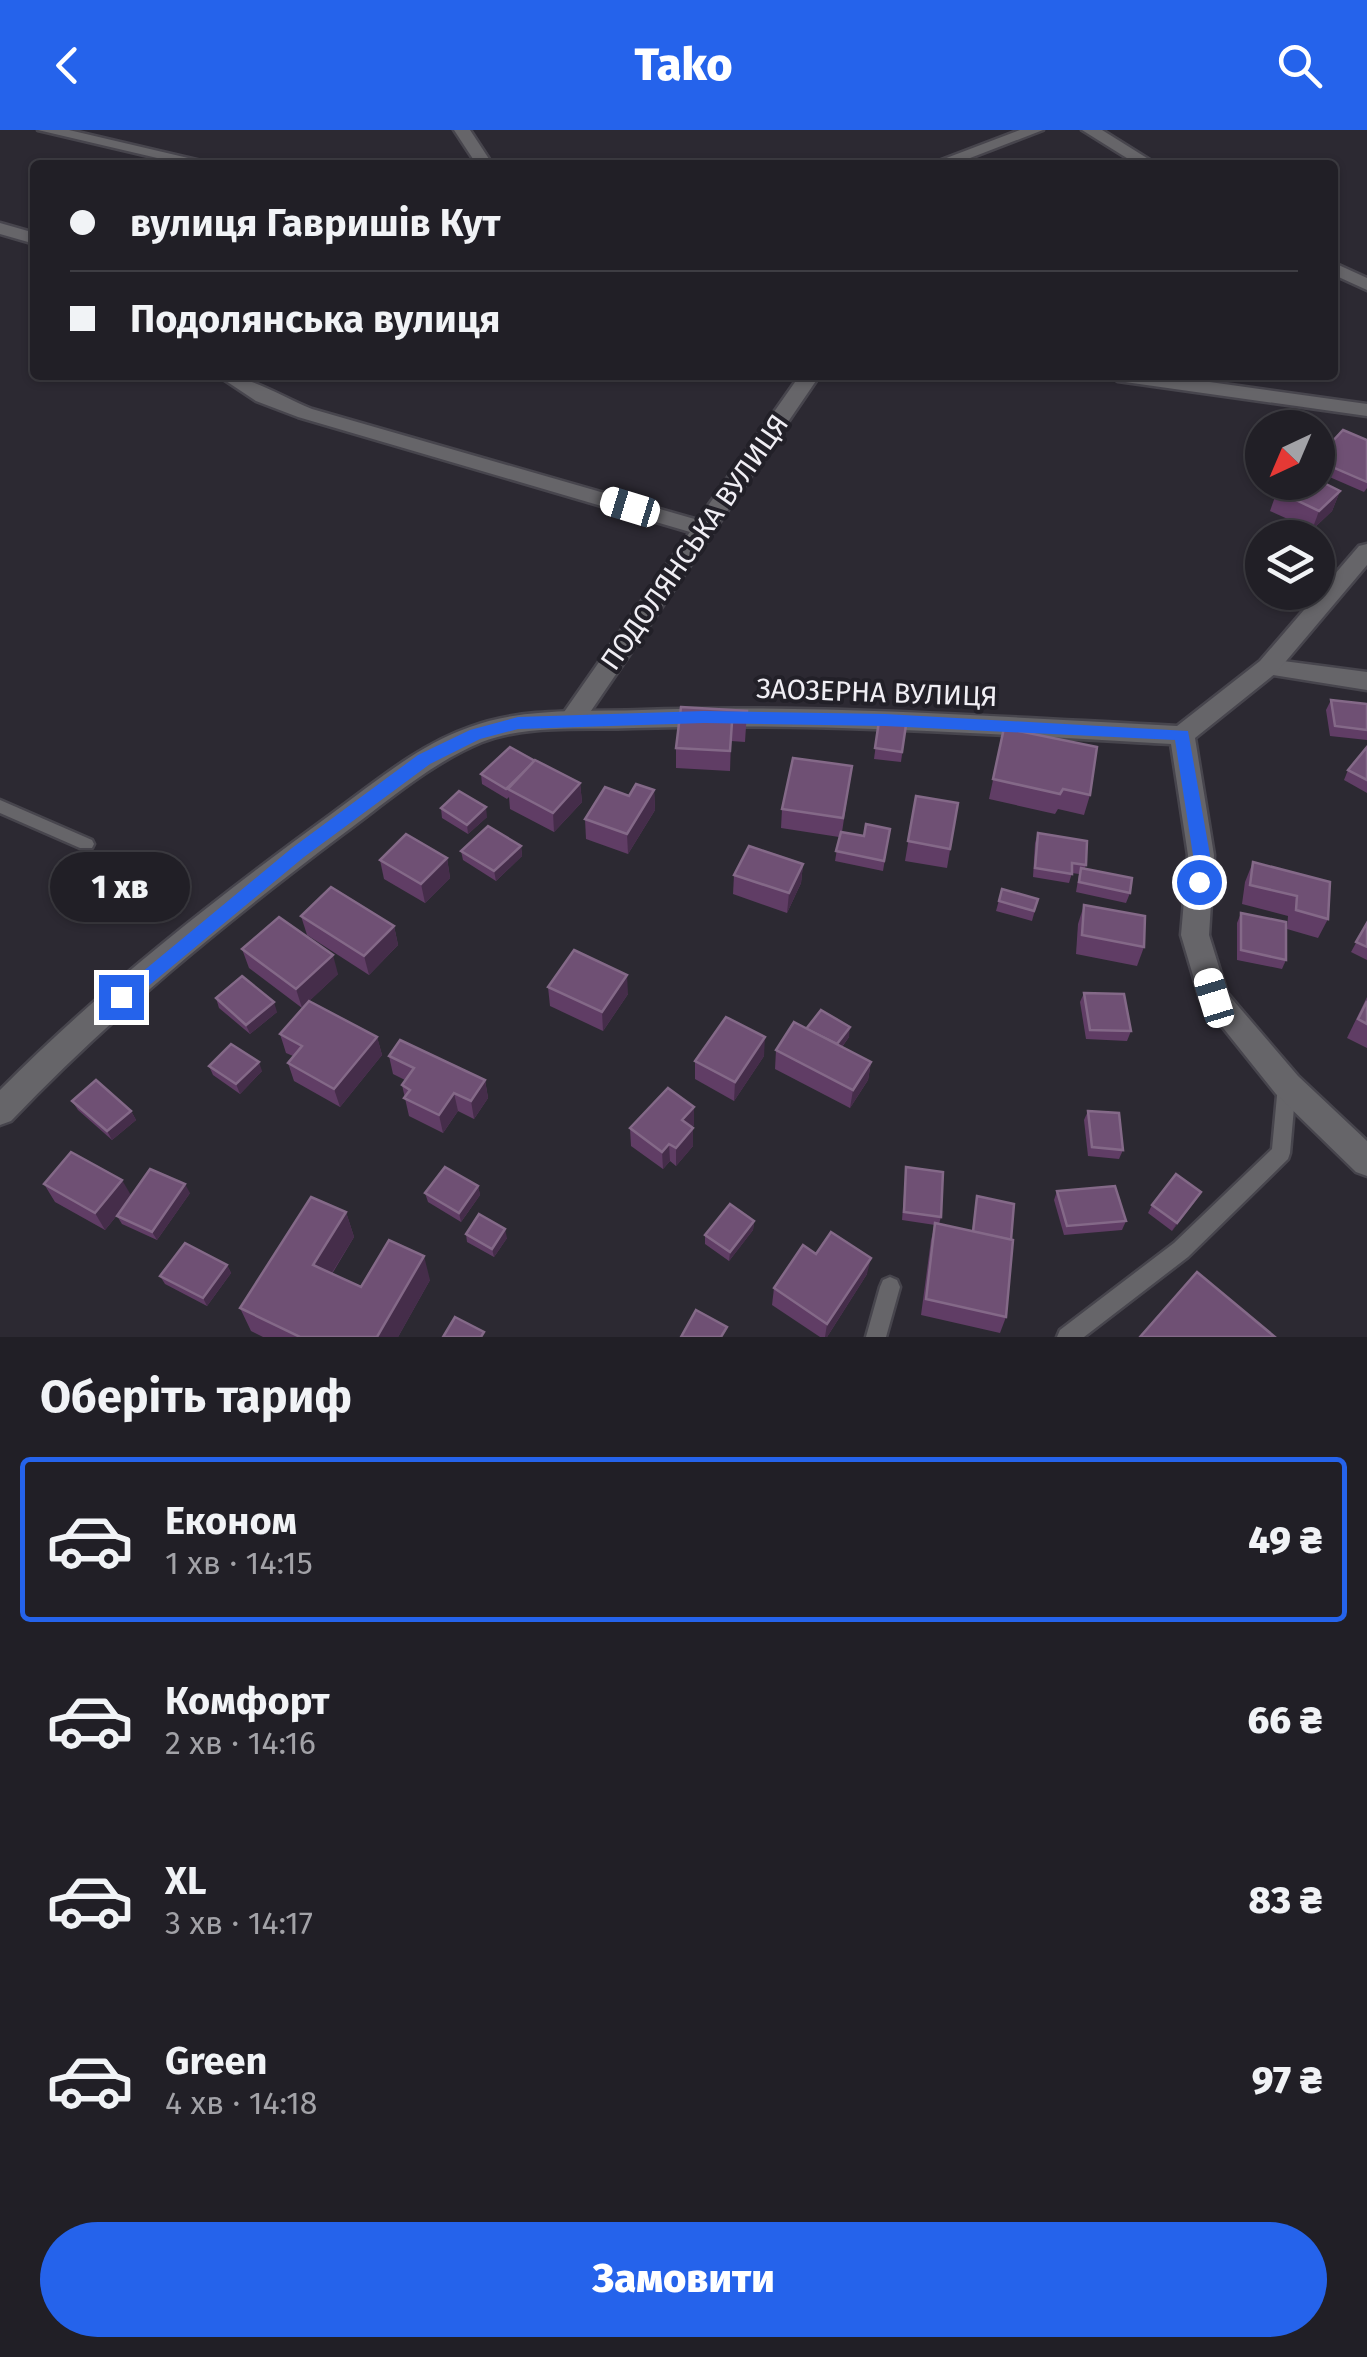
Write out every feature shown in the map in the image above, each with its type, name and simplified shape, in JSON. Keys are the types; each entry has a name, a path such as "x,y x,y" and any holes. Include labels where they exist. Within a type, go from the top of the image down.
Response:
{"street":[{"path":"46,130 187,160"},
{"path":"462,130 481,160"},
{"path":"1090,130 1141,160"},
{"path":"950,160 1028,131"},
{"path":"0,228 30,237"},
{"path":"1338,270 1367,285"},
{"path":"235,380 264,397 305,412 704,529"},
{"name":"ПОДОЛЯНСЬКА ВУЛИЦЯ","path":"571,720 807,380"},
{"path":"1154,380 1367,410"},
{"path":"1367,551 1268,667 1182,735 1202,855 1195,935 1214,998 1287,1085 1367,1162"},
{"path":"1268,667 1367,681"},
{"path":"0,1111 71,1038 298,852 408,770 476,734 518,723 571,720"},
{"name":"ЗАОЗЕРНА ВУЛИЦЯ","path":"571,720 885,720 1182,735"}],"lane":[{"path":"0,806 86,844"},
{"path":"1067,1337 1180,1250 1281,1153 1287,1085"},
{"path":"876,1337 890,1287"}],"building":[{"path":"1343,430 1367,440 1367,482 1335,468 1335,439"},
{"path":"1296,500 1331,500 1319,511"},
{"path":"1331,700 1367,704 1367,730 1335,726"},
{"path":"681,707 747,711 746,722 732,722 730,751 676,748"},
{"path":"879,721 906,725 902,752 875,748"},
{"path":"1004,728 1097,747 1090,795 1063,789 1060,794 993,779"},
{"path":"510,747 535,761 506,789 481,774"},
{"path":"1367,747 1367,780 1348,770"},
{"path":"793,758 852,766 843,818 782,809"},
{"path":"535,760 580,783 553,813 508,789"},
{"path":"636,784 654,790 627,834 585,819 605,787 629,796"},
{"path":"459,791 486,807 467,825 441,808"},
{"path":"916,796 958,803 950,849 908,841"},
{"path":"866,824 890,829 884,861 836,851 841,832 864,836"},
{"path":"488,826 521,846 494,871 461,851"},
{"path":"1038,833 1087,841 1086,865 1072,863 1072,874 1035,868"},
{"path":"406,834 447,858 421,884 380,860"},
{"path":"749,846 803,864 789,893 734,875"},
{"path":"1253,862 1330,882 1328,919 1296,910 1297,896 1250,885"},
{"path":"1081,868 1132,878 1130,893 1079,882"},
{"path":"331,887 394,926 364,956 301,916"},
{"path":"1002,889 1038,899 1034,911 999,901"},
{"path":"1084,905 1145,916 1144,947 1082,935"},
{"path":"1241,913 1286,922 1286,960 1241,950"},
{"path":"279,917 333,955 296,989 242,949"},
{"path":"1367,923 1367,947 1356,942"},
{"path":"574,950 627,975 602,1012 548,987"},
{"path":"242,976 274,1002 246,1025 216,998"},
{"path":"1084,993 1124,994 1131,1031 1090,1030"},
{"path":"309,1001 377,1037 334,1089 288,1063 302,1046 280,1034"},
{"path":"1367,1001 1367,1024 1358,1019"},
{"path":"821,1010 850,1027 837,1044 806,1029"},
{"path":"726,1017 765,1037 735,1082 695,1061"},
{"path":"794,1022 871,1062 853,1090 776,1050"},
{"path":"400,1040 485,1080 471,1101 454,1093 439,1115 404,1098 410,1090 402,1085 414,1068 389,1056"},
{"path":"231,1044 259,1062 236,1084 209,1066"},
{"path":"96,1080 131,1111 107,1131 72,1101"},
{"path":"668,1088 694,1107 682,1120 693,1128 676,1148 669,1144 662,1152 630,1128"},
{"path":"1088,1111 1119,1113 1123,1150 1092,1147"},
{"path":"71,1152 122,1180 95,1213 44,1184"},
{"path":"445,1167 478,1186 459,1213 425,1193"},
{"path":"906,1167 943,1172 941,1217 904,1212"},
{"path":"150,1169 185,1184 152,1232 117,1216"},
{"path":"1176,1174 1201,1192 1177,1223 1152,1205"},
{"path":"1115,1186 1126,1221 1067,1226 1057,1191"},
{"path":"977,1196 1014,1204 1011,1240 973,1232"},
{"path":"311,1197 346,1212 313,1265 361,1287 389,1240 424,1256 377,1337 300,1337 240,1308"},
{"path":"730,1204 754,1221 730,1252 705,1235"},
{"path":"479,1214 505,1229 492,1249 466,1234"},
{"path":"935,1223 1013,1240 1006,1317 926,1299"},
{"path":"831,1232 871,1258 827,1324 774,1288 803,1245 816,1254"},
{"path":"185,1243 227,1265 203,1298 160,1276"},
{"path":"1197,1272 1275,1337 1140,1337"},
{"path":"696,1310 727,1327 721,1337 681,1337"},
{"path":"455,1317 484,1332 481,1337 443,1337"}],"route":[{"path":"121,997 361,803 424,760 476,734 518,723 704,717 885,720 1182,735 1202,855 1199,882"}]}
